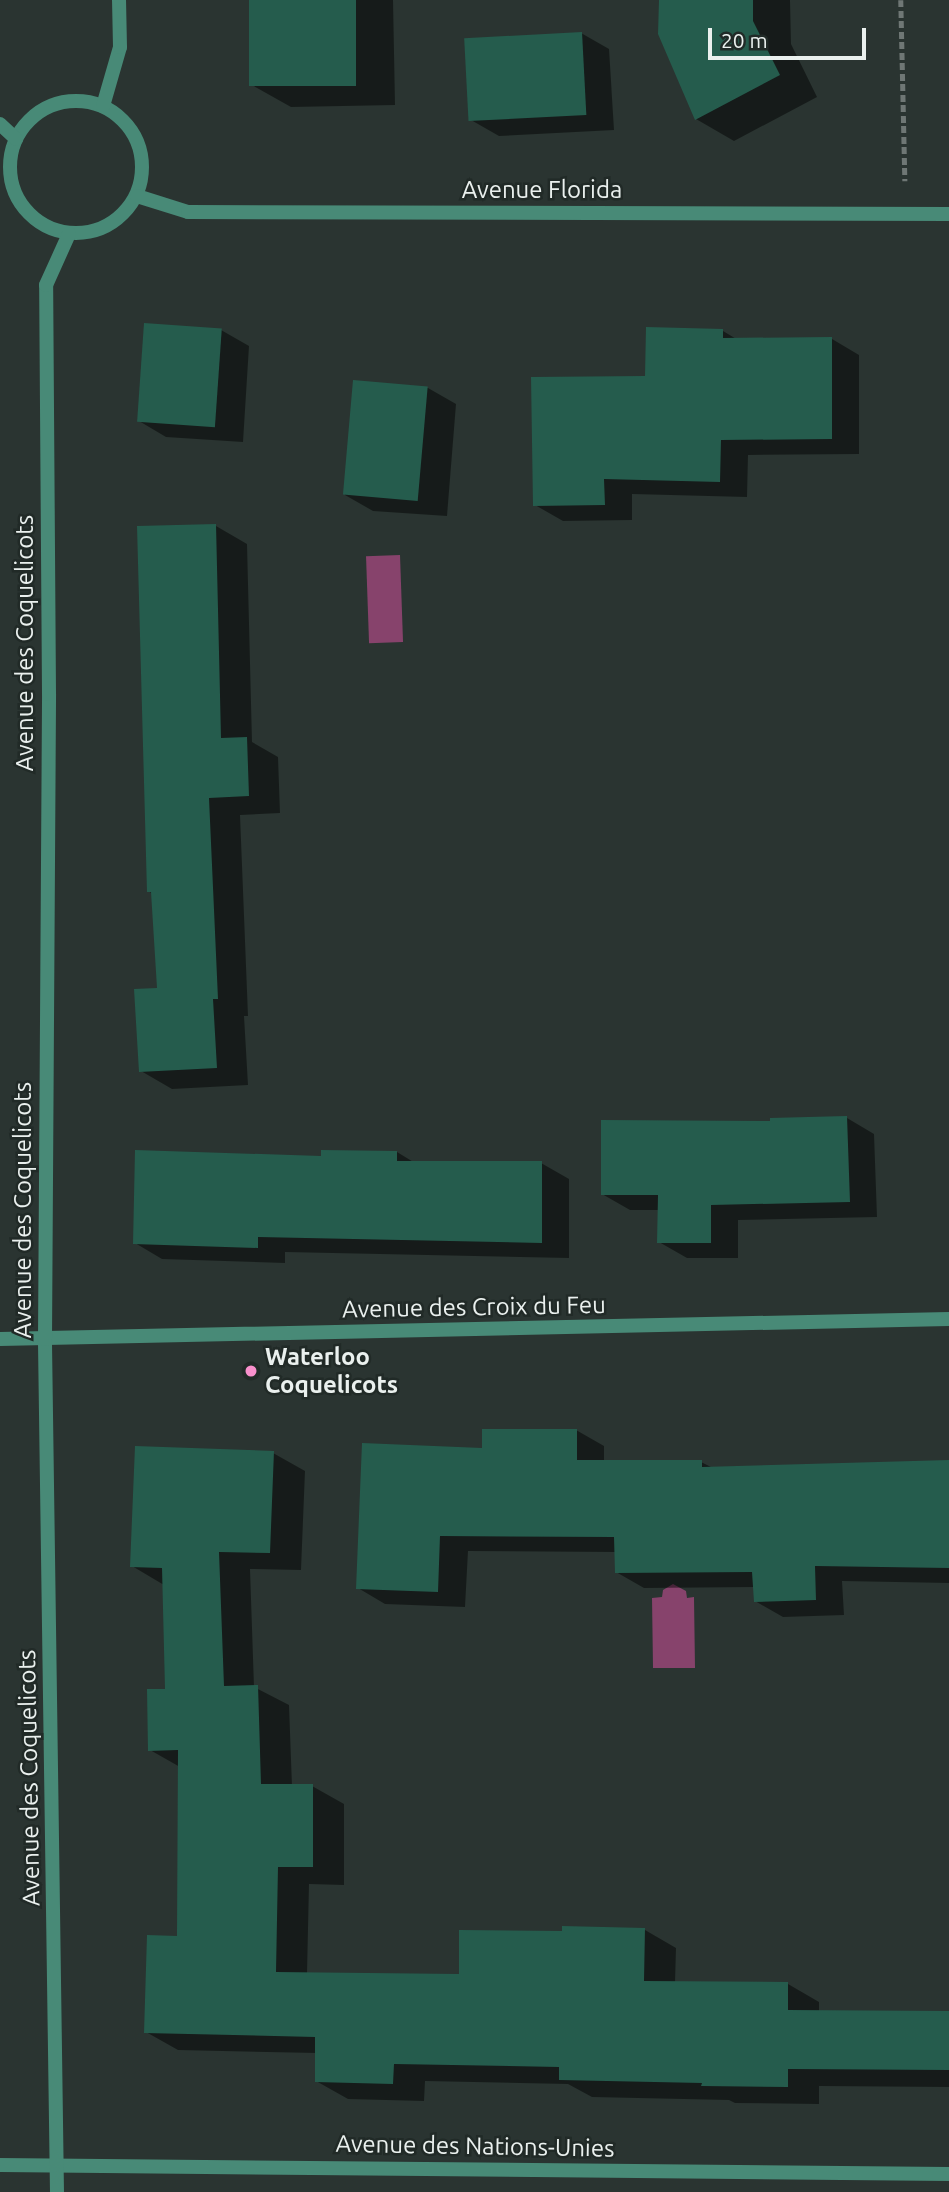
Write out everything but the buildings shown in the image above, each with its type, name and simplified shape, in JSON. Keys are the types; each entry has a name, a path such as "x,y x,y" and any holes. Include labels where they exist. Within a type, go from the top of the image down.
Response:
{"street":[{"path":"103,106 120,47 119,0"},
{"path":"69,101 103,106 131,128 143,161 137,196 120,217 96,231 69,234 39,223 18,200 9,170 16,139 37,113 69,101"},
{"path":"0,124 16,139"},
{"name":"Avenue Florida","path":"137,196 188,212 949,214"},
{"name":"Avenue des Coquelicots","path":"57,2192 45,1339 49,694 46,285 69,234"},
{"name":"Avenue des Croix du Feu","path":"0,1339 949,1319"},
{"name":"Avenue des Nations-Unies","path":"0,2165 949,2174"}],"path":[{"path":"901,0 906,214"}],"shaded area":[{"path":"400,555 403,642 369,643 366,556"},
{"path":"673,1584 686,1591 687,1598 694,1597 695,1668 653,1668 652,1598 662,1597 663,1590"}],"place":[{"name":"Waterloo Coquelicots","path":"251,1371"}]}
